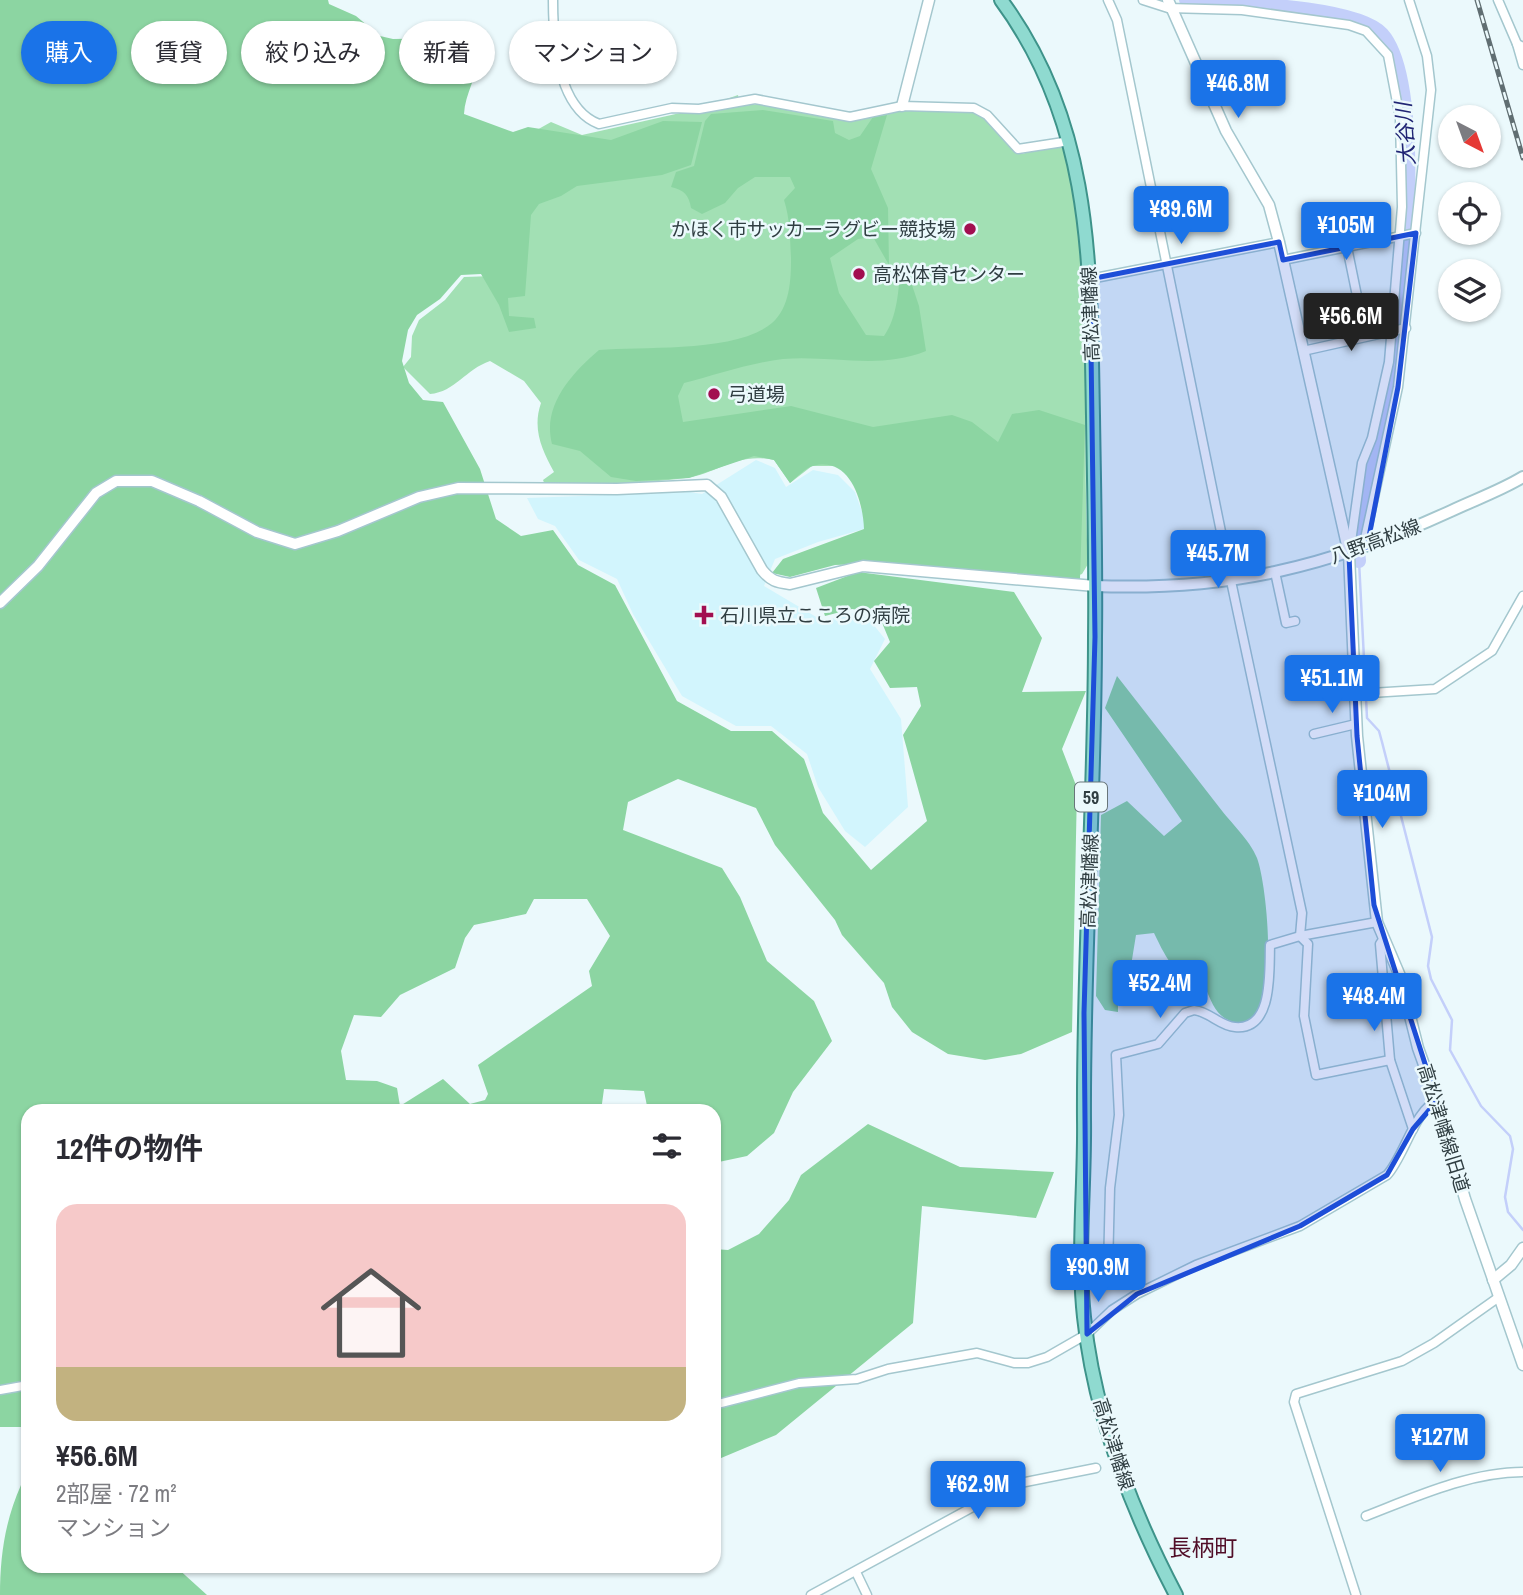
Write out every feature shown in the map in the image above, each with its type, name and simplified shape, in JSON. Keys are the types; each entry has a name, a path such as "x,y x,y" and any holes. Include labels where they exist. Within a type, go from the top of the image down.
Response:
{"main road":[{"name":"高松津幡線","path":"1001,0 1049,79 1070,141 1085,216 1090,279 1094,586 1084,1013 1083,1282 1087,1334 1104,1423 1140,1526 1176,1595"},
{"name":"八野高松線","path":"1094,586 1167,587 1231,582 1275,572 1358,551 1523,478"}],"street":[{"path":"554,0 553,33 561,75 580,113 599,124 673,108 698,108 755,99 850,117 902,106 981,111 1018,149 1070,141"},
{"path":"902,106 929,0"},
{"path":"1108,0 1117,20 1231,582 1302,913 1300,936 1308,944 1304,1016 1317,1074 1390,1060"},
{"path":"1143,0 1349,25 1366,31 1388,55 1400,118 1402,207 1392,330 1384,389 1357,489 1358,551"},
{"path":"1358,551 1366,534 1398,387 1431,90 1427,56 1409,0"},
{"path":"1498,0 1520,45 1523,65"},
{"name":"高松津幡線旧道","path":"1170,4 1226,131 1269,205 1279,242 1303,351 1358,551 1356,724 1377,922 1400,976 1418,1048 1523,1366"},
{"path":"1283,260 1414,233"},
{"path":"1090,279 1279,242"},
{"path":"1347,247 1365,335"},
{"path":"1303,351 1405,328"},
{"path":"0,603 25,581 96,493 116,481 131,479 152,481 257,532 295,544 338,531 419,497 458,488 617,489 708,485 721,497 762,570 770,580 778,583 790,583 863,566 1094,586"},
{"path":"1275,572 1286,623 1294,621"},
{"path":"1357,694 1435,690 1492,651 1523,596"},
{"path":"1314,734 1356,724"},
{"path":"1083,1282 1101,1278 1108,1269 1110,1188 1119,1115 1116,1055 1158,1044 1185,1013 1194,1010 1236,1027 1247,1026 1258,1020 1264,1009 1272,967 1270,945 1300,936 1377,922"},
{"path":"1384,938 1380,944 1390,1060 1413,1129"},
{"path":"721,1403 799,1383 857,1380 888,1369 977,1353 1014,1363 1028,1363 1047,1357 1087,1334 1112,1310 1137,1294 1196,1265 1300,1226 1388,1175 1398,1163 1413,1129 1430,1103 1437,1101"},
{"path":"1493,1280 1511,1265 1523,1248"},
{"path":"1356,1595 1294,1402 1296,1394 1402,1360 1434,1343 1499,1297"},
{"path":"0,1390 21,1386"},
{"path":"811,1595 1015,1485 1096,1468"},
{"path":"1366,1516 1436,1490 1504,1472 1523,1472"},
{"path":"856,1572 867,1595"}],"highlighted area":[{"path":"1416,233 1398,387 1367,547 1349,555 1357,736 1374,905 1437,1101 1413,1129 1387,1175 1300,1226 1137,1294 1087,1334 1084,1013 1095,637 1090,279 1279,242 1283,260"}],"shaded area":[{"path":"756,460 775,468 786,487 813,470 838,475 855,492 864,517 864,529 818,542 775,559 764,586 823,621 854,613 868,618 885,639 870,669 901,719 908,807 865,847 845,831 818,787 807,754 771,726 736,726 682,696 633,614 617,579 579,560 555,526 538,519 527,498 690,492 702,494"}],"green space":[{"path":"0,0 328,0 329,4 362,21 241,21 241,84 385,84 385,37 399,39 399,84 471,84 464,114 513,132 528,127 611,140 663,121 702,122 691,165 662,175 577,186 561,196 539,204 531,215 525,296 508,298 509,316 534,318 536,328 509,332 499,305 481,274 461,275 440,299 417,315 408,330 402,361 409,383 423,400 443,402 480,469 496,519 521,536 553,530 578,565 615,585 677,701 731,731 772,731 804,759 823,813 871,870 927,821 903,735 921,706 917,687 890,688 874,661 890,642 878,613 852,609 825,616 816,588 858,572 1014,592 1042,638 1022,692 1086,691 1062,749 1077,788 1072,1032 1021,1054 985,1060 948,1054 912,1032 892,1007 884,983 842,935 835,920 775,845 756,808 678,779 628,802 623,830 722,868 740,897 767,961 814,1001 832,1041 793,1092 774,1133 747,1156 721,1162 721,1104 647,1104 644,1091 604,1089 602,1104 470,1104 485,1100 488,1094 478,1065 592,986 589,971 610,936 587,899 534,899 526,914 474,925 465,938 455,968 400,995 381,1017 354,1015 341,1051 346,1080 377,1081 397,1088 400,1104 21,1104 21,1427 0,1427"},
{"path":"738,95 740,106 759,104 849,120 895,109 974,110 1021,154 1065,144 1074,196 1084,300 1088,564 1082,574 1071,578 968,569 871,475 835,466 812,466 790,483 774,460 761,458 738,461 686,478 616,484 545,485 543,480 554,472 542,447 538,430 541,403 524,381 490,361 447,389 430,394 403,367 411,357 412,336 419,320 445,300 464,277 493,276 535,131 551,122 582,135 698,109"},
{"path":"763,110 833,121 835,133 849,140 860,136 873,117 887,115 871,169 888,208 889,265 873,237 858,239 830,258 839,293 866,335 884,336 889,328 897,303 901,267 906,267 919,306 926,351 891,360 783,359 684,383 678,396 683,422 791,406 873,427 952,415 972,422 998,442 1012,414 1039,410 1085,425 1080,579 886,563 835,565 790,577 772,573 783,559 864,529 857,494 845,474 826,465 813,466 790,483 774,460 754,456 689,478 636,481 611,477 580,451 552,444 551,417 561,392 578,369 599,350 714,344 756,333 778,317 786,301 791,275 789,229 784,200 795,188 790,177 755,177 738,188 725,203 702,214 691,208 685,194 671,187 676,172 694,166 705,121 711,114"},
{"path":"1117,676 1245,838 1257,858 1265,895 1268,952 1267,980 1262,1003 1253,1019 1239,1023 1221,1015 1213,1006 1205,987 1173,966 1154,933 1136,935 1129,978 1118,996 1118,1012 1105,1010 1096,996 1101,815 1127,801 1164,836 1182,821 1105,708"},
{"path":"443,1079 470,1104 403,1104"},
{"path":"868,1124 960,1167 1054,1172 1036,1218 922,1206 913,1323 776,1435 721,1458 721,1250 728,1250 759,1234 789,1200 801,1175"},
{"path":"21,1485 21,1573 183,1573 207,1595 0,1595 2,1553"}],"waterway":[{"name":"大谷川","path":"1186,0 1290,7 1346,17 1368,24 1382,34 1396,60 1404,98 1408,145 1403,299 1394,373 1357,539 1359,561"},
{"path":"1359,561 1367,718 1379,731 1432,937 1428,966 1431,979 1452,1020 1450,1050 1481,1106 1510,1136 1513,1149 1505,1197 1508,1212 1523,1230"}],"railway":[{"path":"1477,0 1523,158"}],"place":[{"name":"かほく市サッカーラグビー競技場","path":"970,229"},
{"name":"高松体育センター","path":"859,274"},
{"name":"弓道場","path":"714,394"},
{"name":"石川県立こころの病院","path":"704,615"}],"district":[{"name":"長柄町","path":"1203,1547"}]}
